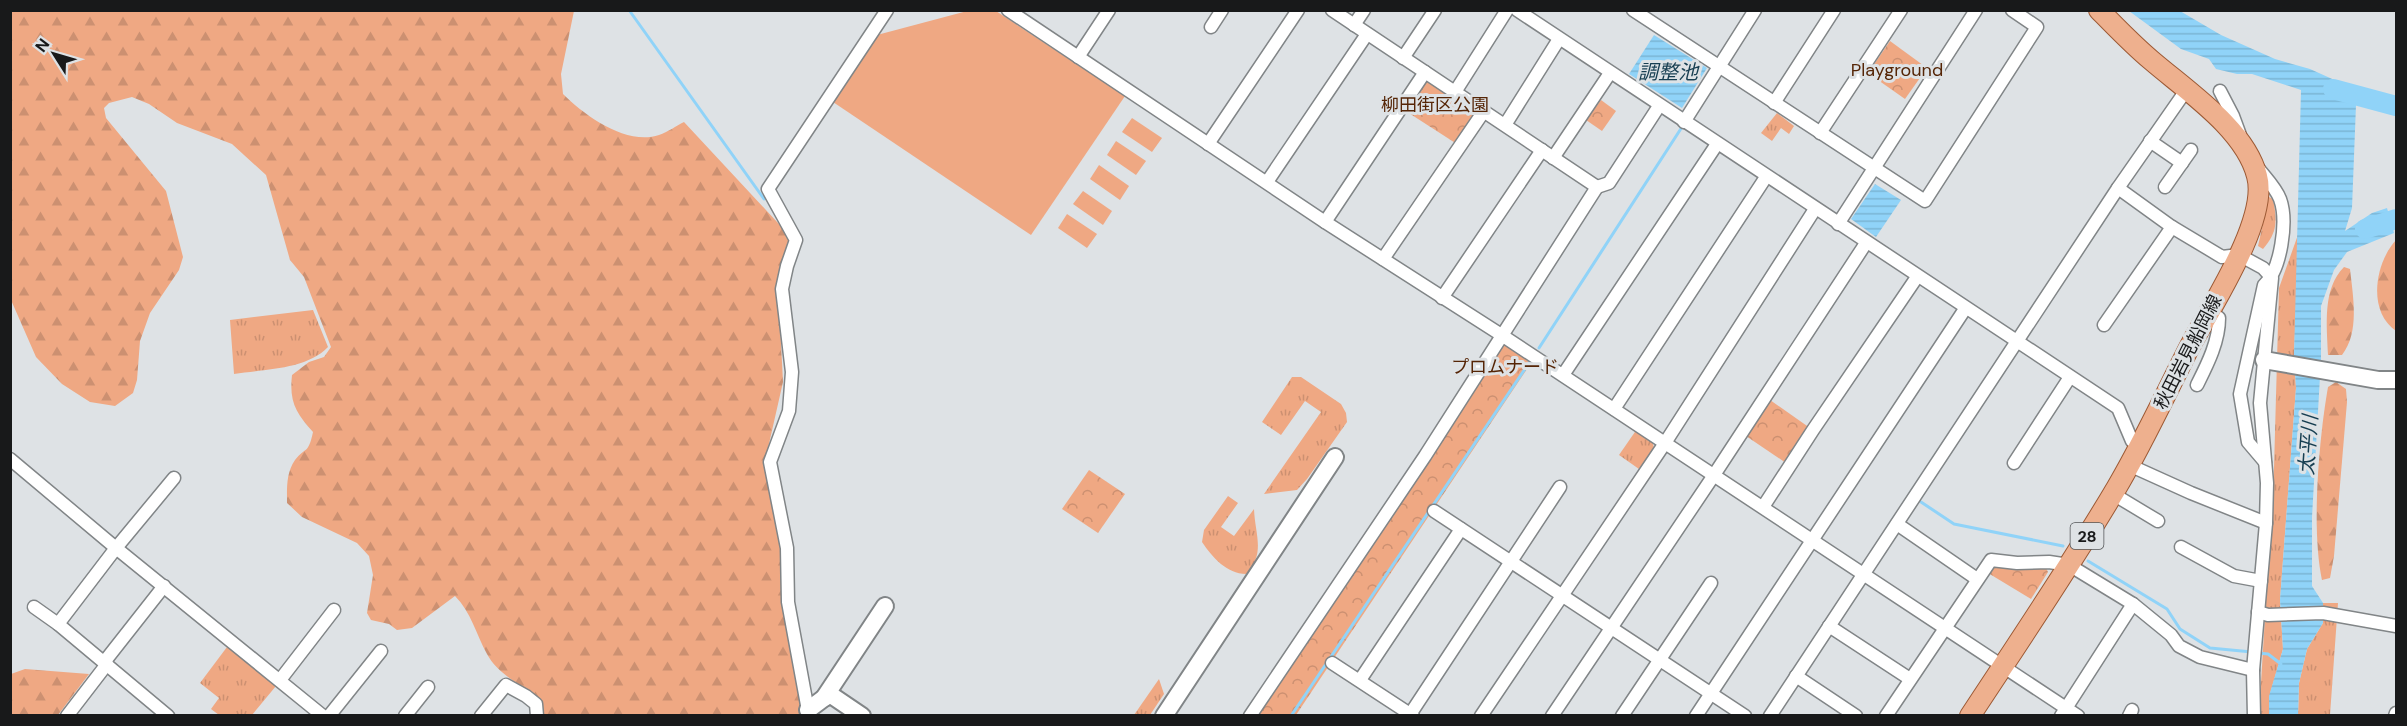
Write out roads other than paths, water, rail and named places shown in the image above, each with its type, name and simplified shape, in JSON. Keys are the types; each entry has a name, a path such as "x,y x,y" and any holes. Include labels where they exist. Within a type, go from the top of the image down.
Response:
{"main road":[{"name":"秋田岩見船岡線","path":"1970,716 2113,494 2239,255 2259,206 2258,176 2244,148 2187,89 2150,60 2099,10"}],"street":[{"path":"808,712 788,602 787,548 770,462 789,409 791,362 782,290 796,240 768,189 887,10"},
{"path":"1008,10 1325,222 1563,375 2003,665 2064,711 2078,716"},
{"path":"1078,57 1109,10"},
{"path":"1211,27 1222,10"},
{"path":"1208,144 1298,10"},
{"path":"1332,10 1597,187"},
{"path":"1354,25 1364,10"},
{"path":"1404,58 1435,10"},
{"path":"1455,92 1507,10"},
{"path":"1517,10 1917,278 2118,408 2132,441 2140,445"},
{"path":"1633,10 1925,201 2037,27 2012,10"},
{"path":"1684,122 1755,10"},
{"path":"1774,103 1834,10"},
{"path":"1820,133 1901,10"},
{"path":"1838,224 1976,10"},
{"path":"1267,182 1367,34"},
{"path":"1505,125 1559,39"},
{"path":"1325,222 1425,72"},
{"path":"1553,158 1610,73"},
{"path":"1770,716 2118,188 2187,89"},
{"path":"2220,91 2269,182"},
{"path":"1250,716 1425,456 1597,187 1609,183 1659,105"},
{"path":"1383,260 1484,111"},
{"path":"2233,117 2244,148 2279,196 2284,213 2282,237 2272,278 2260,403 2265,462 2266,523 2261,582 2263,613 2254,658 2254,716"},
{"path":"2150,141 2182,163"},
{"path":"1563,375 1718,144"},
{"path":"1442,298 1542,150"},
{"path":"2165,187 2191,150"},
{"path":"1614,409 1766,177"},
{"path":"2118,188 2172,227 2222,257 2239,255 2263,268 2272,278"},
{"path":"1481,716 1665,443 1815,209"},
{"path":"2104,325 2172,227"},
{"path":"1552,716 1866,243"},
{"path":"1763,507 1917,278"},
{"path":"2265,462 2248,442 2240,394 2264,285 2272,278"},
{"path":"1696,716 1965,309"},
{"path":"2197,386 2210,358 2219,327 2219,318 2209,311"},
{"path":"2264,360 2378,380 2397,380"},
{"path":"2014,463 2070,377"},
{"path":"1164,716 1335,457"},
{"path":"10,459 323,716"},
{"path":"2129,465 2181,489 2266,523"},
{"path":"58,624 116,548 174,478"},
{"path":"1332,663 1411,715 1560,487"},
{"path":"2113,494 2158,521"},
{"path":"1434,511 1745,716"},
{"path":"1897,524 1977,579"},
{"path":"1360,680 1461,529"},
{"path":"2181,547 2234,576 2261,582"},
{"path":"1886,716 1991,560 2017,563 2049,561 2069,565 2133,604 2171,635 2179,646 2200,657 2254,658"},
{"path":"1622,716 1711,583"},
{"path":"72,714 106,663 164,586"},
{"path":"2064,711 2133,604"},
{"path":"808,712 824,698 885,606"},
{"path":"34,607 106,663 168,716"},
{"path":"280,680 334,610"},
{"path":"2263,613 2323,613 2397,626"},
{"path":"1829,626 1910,679"},
{"path":"329,716 381,651"},
{"path":"1796,676 1856,716"},
{"path":"481,716 506,685 536,704 537,716"},
{"path":"405,716 429,687"},
{"path":"824,698 831,695 862,716"}],"water":[{"path":"2129,11 2180,11 2221,35 2275,59 2310,69 2359,91 2356,105 2352,208 2345,231 2372,213 2387,208 2394,233 2347,252 2334,270 2321,306 2321,359 2312,517 2312,586 2323,603 2323,623 2307,649 2299,683 2298,715 2269,715 2269,696 2283,649 2280,600 2296,388 2294,356 2301,90 2252,74 2237,74 2216,69 2209,59 2181,49"},
{"name":"調整池","path":"1654,35 1707,68 1682,108 1629,74"},
{"path":"1875,184 1901,200 1876,237 1851,219"}],"waterway":[{"path":"629,10 764,199"},
{"name":"太平川","path":"2333,89 2396,106"},
{"path":"1539,348 1682,127"},
{"name":"太平川","path":"2365,229 2396,219"},
{"path":"1291,716 1531,360"},
{"path":"1921,502 1954,524 2063,546"},
{"path":"2088,561 2167,609 2180,629 2210,648 2252,652"},
{"path":"2258,653 2268,654 2281,664"}],"park label":[{"name":"Playground","path":"1897,70"},
{"name":"柳田街区公園","path":"1435,105"},
{"name":"プロムナード","path":"1505,367"}]}
